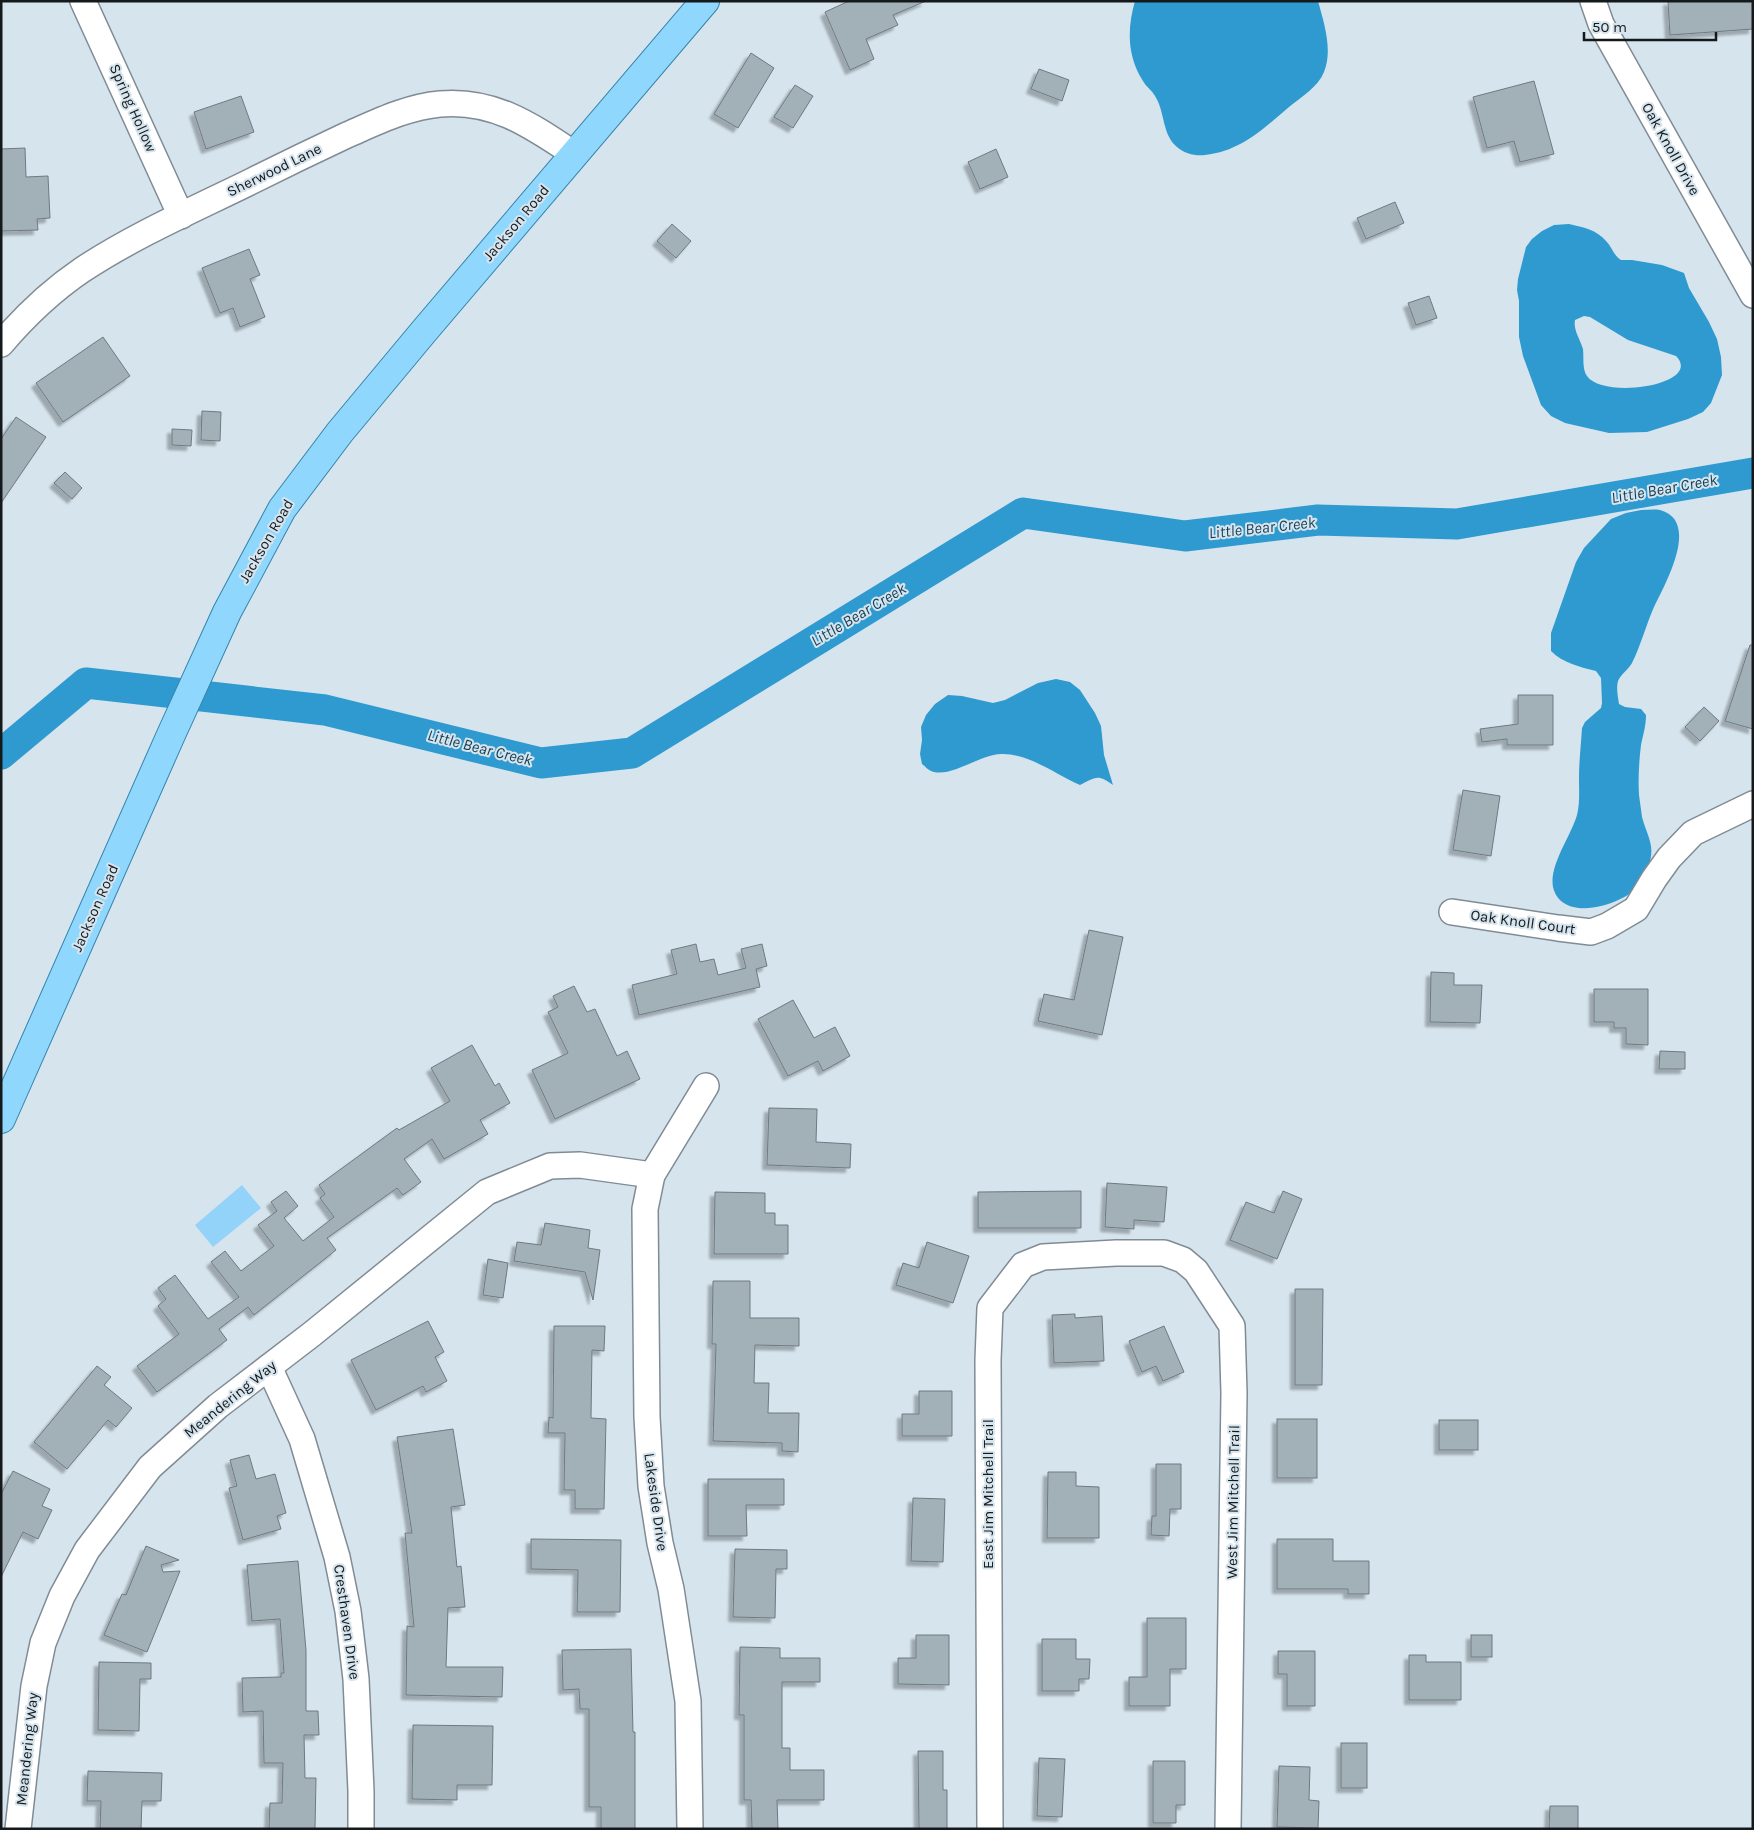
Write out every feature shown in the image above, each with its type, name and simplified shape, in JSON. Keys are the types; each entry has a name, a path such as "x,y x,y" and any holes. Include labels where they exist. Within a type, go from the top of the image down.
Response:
{"main road":[{"name":"Jackson Road","path":"1,1119 227,612 282,509 340,432 705,1"}],"street":[{"name":"Spring Hollow","path":"83,1 181,216"},
{"name":"Oak Knoll Drive","path":"1593,1 1601,24 1753,295"},
{"name":"Sherwood Lane","path":"1,344 45,298 82,270 142,234 373,123 412,109 462,104 496,109 532,126 574,154"},
{"name":"Oak Knoll Court","path":"1452,912 1590,932 1607,926 1636,910 1669,858 1693,833 1753,804"},
{"name":"Lakeside Drive","path":"690,1829 688,1701 671,1589 660,1543 652,1486 647,1417 645,1209 652,1175 706,1086"},
{"name":"Meandering Way","path":"18,1829 34,1686 44,1643 62,1596 87,1550 150,1467 218,1406 312,1334 487,1192 550,1166 580,1165 652,1175"},
{"name":"East Jim Mitchell Trail","path":"990,1829 988,1360 990,1308 1023,1266 1043,1257 1116,1253"},
{"name":"West Jim Mitchell Trail","path":"1116,1253 1164,1253 1183,1260 1196,1271 1232,1326 1234,1393 1228,1829"},
{"name":"Cresthaven Drive","path":"269,1367 302,1439 337,1557 348,1611 356,1679 361,1829"}],"shaded area":[{"path":"1135,1 1318,1 1328,46 1327,64 1318,82 1309,91 1251,138 1218,153 1194,155 1187,153 1172,142 1166,130 1158,102 1154,94 1144,83 1134,62 1131,52 1130,32"},
{"path":"1569,224 1594,232 1606,241 1621,260 1662,265 1684,273 1689,288 1717,339 1721,357 1722,375 1711,403 1703,412 1688,419 1647,432 1609,433 1565,423 1551,416 1541,405 1523,356 1519,337 1519,301 1517,290 1526,247 1542,231 1554,225","holes":["1584,316 1590,317 1628,340 1676,356 1681,366 1676,375 1648,386 1630,388 1612,387 1597,383 1585,373 1583,349 1575,327 1575,320"]},
{"path":"1641,510 1660,510 1672,516 1678,527 1679,539 1672,569 1651,614 1635,656 1619,679 1617,687 1619,704 1625,707 1641,709 1646,715 1640,751 1639,795 1642,817 1650,842 1650,860 1646,878 1626,896 1612,903 1597,907 1582,908 1569,906 1559,899 1553,887 1554,869 1577,815 1582,728 1585,722 1601,708 1601,678 1596,671 1566,662 1551,651 1551,633 1576,562 1584,548 1611,519"},
{"path":"1056,679 1070,682 1080,690 1095,713 1101,726 1104,755 1113,785 1104,779 1097,778 1080,785 1031,760 1011,755 993,755 947,772 939,773 929,770 922,764 920,754 921,727 926,715 935,704 948,695 993,703 1005,700 1038,683"},
{"path":"242,1185 261,1208 213,1247 195,1225"}],"building":[{"path":"849,1 926,1 893,15 898,25 866,39 874,59 850,70 825,12"},
{"path":"1668,1 1753,1 1753,29 1670,35"},
{"path":"751,53 774,68 738,128 714,114"},
{"path":"1039,69 1069,80 1062,101 1031,89"},
{"path":"1534,81 1554,154 1520,162 1514,141 1487,148 1473,97"},
{"path":"795,85 813,96 793,128 774,117"},
{"path":"241,96 254,132 206,149 194,112"},
{"path":"25,148 26,177 48,176 50,218 37,219 38,230 1,231 1,149"},
{"path":"996,149 1008,177 980,189 968,162"},
{"path":"1395,202 1404,223 1366,239 1357,218"},
{"path":"672,224 691,241 676,258 657,241"},
{"path":"249,249 260,275 250,279 265,317 240,327 233,308 220,313 202,268"},
{"path":"1429,296 1437,318 1416,325 1408,303"},
{"path":"103,337 130,376 63,422 36,383"},
{"path":"202,411 221,412 220,441 201,440"},
{"path":"16,417 46,437 1,503 1,439"},
{"path":"172,429 192,430 191,446 172,445"},
{"path":"65,472 82,488 72,499 54,483"},
{"path":"1750,645 1753,645 1753,729 1725,721"},
{"path":"1518,695 1553,695 1553,745 1507,745 1507,739 1482,742 1480,729 1518,724"},
{"path":"1704,707 1719,721 1700,741 1685,727"},
{"path":"1463,790 1500,796 1491,856 1453,850"},
{"path":"1089,930 1123,937 1102,1035 1038,1021 1044,994 1074,1000"},
{"path":"696,944 700,962 714,959 718,975 746,968 741,949 762,944 767,966 756,969 760,987 639,1015 632,985 677,974 671,950"},
{"path":"1431,972 1454,973 1454,985 1482,985 1480,1023 1430,1022"},
{"path":"574,986 587,1012 595,1009 617,1056 627,1051 640,1079 555,1119 532,1070 568,1053 548,1012 558,1007 553,996"},
{"path":"1594,989 1648,989 1648,1045 1626,1044 1626,1028 1614,1028 1614,1022 1594,1022"},
{"path":"793,1000 814,1038 835,1027 850,1056 823,1071 818,1061 788,1076 758,1019"},
{"path":"472,1045 495,1086 499,1083 510,1103 480,1120 488,1134 444,1159 432,1139 404,1159 421,1182 403,1195 397,1188 327,1238 336,1250 254,1315 248,1307 219,1329 227,1340 157,1392 137,1366 179,1334 158,1306 166,1299 158,1288 175,1275 208,1319 239,1297 211,1262 225,1251 241,1271 274,1246 258,1225 277,1211 271,1202 286,1191 298,1206 284,1218 303,1241 334,1217 320,1198 325,1194 319,1185 397,1128 399,1130 450,1101 431,1068"},
{"path":"1660,1051 1685,1052 1685,1069 1659,1069"},
{"path":"769,1108 817,1109 816,1142 851,1144 850,1168 767,1165"},
{"path":"1107,1183 1167,1187 1164,1222 1134,1220 1134,1229 1105,1227"},
{"path":"1081,1191 1081,1228 978,1228 978,1192"},
{"path":"1283,1191 1302,1199 1277,1259 1230,1240 1246,1202 1274,1213"},
{"path":"715,1192 765,1193 765,1213 775,1213 775,1225 788,1225 788,1254 714,1254"},
{"path":"545,1223 590,1230 588,1248 600,1250 593,1300 585,1272 514,1261 517,1242 541,1245"},
{"path":"927,1242 969,1256 953,1303 896,1285 903,1263 919,1268"},
{"path":"488,1259 508,1263 503,1298 483,1295"},
{"path":"713,1281 750,1281 750,1318 799,1318 799,1346 755,1345 754,1383 769,1383 768,1413 799,1413 798,1452 782,1451 782,1443 713,1441 716,1344 712,1344"},
{"path":"1295,1289 1323,1289 1322,1385 1295,1385"},
{"path":"1075,1314 1075,1318 1102,1316 1104,1361 1054,1363 1052,1315"},
{"path":"428,1321 444,1352 435,1357 447,1381 426,1392 423,1386 376,1410 351,1360"},
{"path":"554,1326 605,1326 604,1351 592,1350 591,1418 606,1419 604,1509 575,1509 575,1490 564,1490 565,1433 548,1433 549,1417 553,1418"},
{"path":"1164,1326 1184,1372 1163,1381 1156,1366 1142,1372 1129,1341"},
{"path":"97,1366 111,1377 104,1385 132,1408 116,1427 108,1420 67,1469 34,1442"},
{"path":"919,1391 952,1391 952,1436 902,1436 902,1414 919,1414"},
{"path":"1277,1419 1317,1419 1317,1478 1277,1478"},
{"path":"1439,1420 1478,1420 1478,1450 1439,1450"},
{"path":"453,1429 465,1505 451,1507 457,1567 461,1566 465,1607 448,1608 446,1667 503,1667 502,1697 406,1695 407,1626 414,1627 405,1533 412,1533 397,1437"},
{"path":"249,1455 256,1479 275,1474 286,1513 277,1516 281,1529 243,1540 229,1488 237,1486 230,1460"},
{"path":"1156,1464 1181,1464 1181,1509 1170,1509 1169,1536 1151,1535 1152,1516 1156,1516"},
{"path":"13,1471 50,1489 42,1506 52,1510 38,1539 23,1532 1,1577 1,1494"},
{"path":"1048,1472 1076,1472 1076,1486 1099,1487 1099,1538 1047,1538"},
{"path":"708,1479 784,1479 784,1505 746,1505 747,1536 708,1536"},
{"path":"913,1498 945,1499 943,1562 911,1561"},
{"path":"531,1539 621,1540 620,1612 577,1612 578,1570 531,1569"},
{"path":"1277,1539 1333,1539 1333,1561 1369,1561 1369,1594 1348,1594 1348,1589 1277,1589"},
{"path":"146,1546 179,1560 161,1565 163,1572 180,1571 147,1652 104,1635 122,1594 126,1595"},
{"path":"735,1549 787,1550 787,1569 776,1569 775,1618 733,1617"},
{"path":"298,1561 306,1650 306,1711 318,1711 319,1735 304,1735 305,1778 316,1778 315,1829 269,1829 270,1803 282,1803 283,1763 264,1763 263,1711 243,1712 242,1678 281,1677 281,1673 284,1673 280,1619 252,1621 247,1565"},
{"path":"1147,1618 1186,1618 1186,1669 1170,1669 1170,1706 1129,1706 1129,1677 1147,1677"},
{"path":"916,1635 949,1635 949,1685 898,1684 898,1658 916,1658"},
{"path":"1471,1635 1492,1635 1492,1657 1471,1657"},
{"path":"1042,1639 1076,1639 1076,1659 1090,1659 1089,1679 1079,1679 1079,1691 1042,1691"},
{"path":"740,1647 780,1648 780,1658 820,1658 820,1682 782,1682 782,1748 790,1748 790,1770 824,1770 824,1800 777,1800 778,1829 752,1829 751,1800 744,1800 744,1715 739,1715"},
{"path":"631,1649 633,1732 635,1732 635,1829 601,1829 601,1807 589,1807 589,1709 580,1709 579,1689 563,1690 562,1650"},
{"path":"1278,1651 1315,1651 1315,1706 1287,1706 1287,1674 1278,1674"},
{"path":"1409,1655 1426,1655 1426,1662 1461,1662 1461,1700 1409,1700"},
{"path":"99,1662 151,1663 151,1679 140,1679 139,1731 98,1730"},
{"path":"413,1725 493,1726 492,1785 457,1785 457,1800 412,1799"},
{"path":"1341,1743 1367,1743 1367,1788 1341,1788"},
{"path":"918,1751 943,1751 943,1790 947,1790 947,1829 919,1829"},
{"path":"1039,1758 1065,1759 1062,1817 1037,1816"},
{"path":"1153,1761 1185,1761 1185,1805 1176,1805 1176,1823 1153,1823"},
{"path":"1279,1766 1310,1767 1309,1800 1319,1801 1318,1828 1277,1827"},
{"path":"88,1771 162,1773 161,1801 142,1801 141,1829 100,1829 101,1801 87,1801"},
{"path":"1550,1806 1578,1806 1578,1829 1549,1829"}],"waterway":[{"name":"Little Bear Creek","path":"1,754 86,683 325,710 541,763 632,753 1023,513 1185,536 1318,520 1457,524 1753,473"}]}
